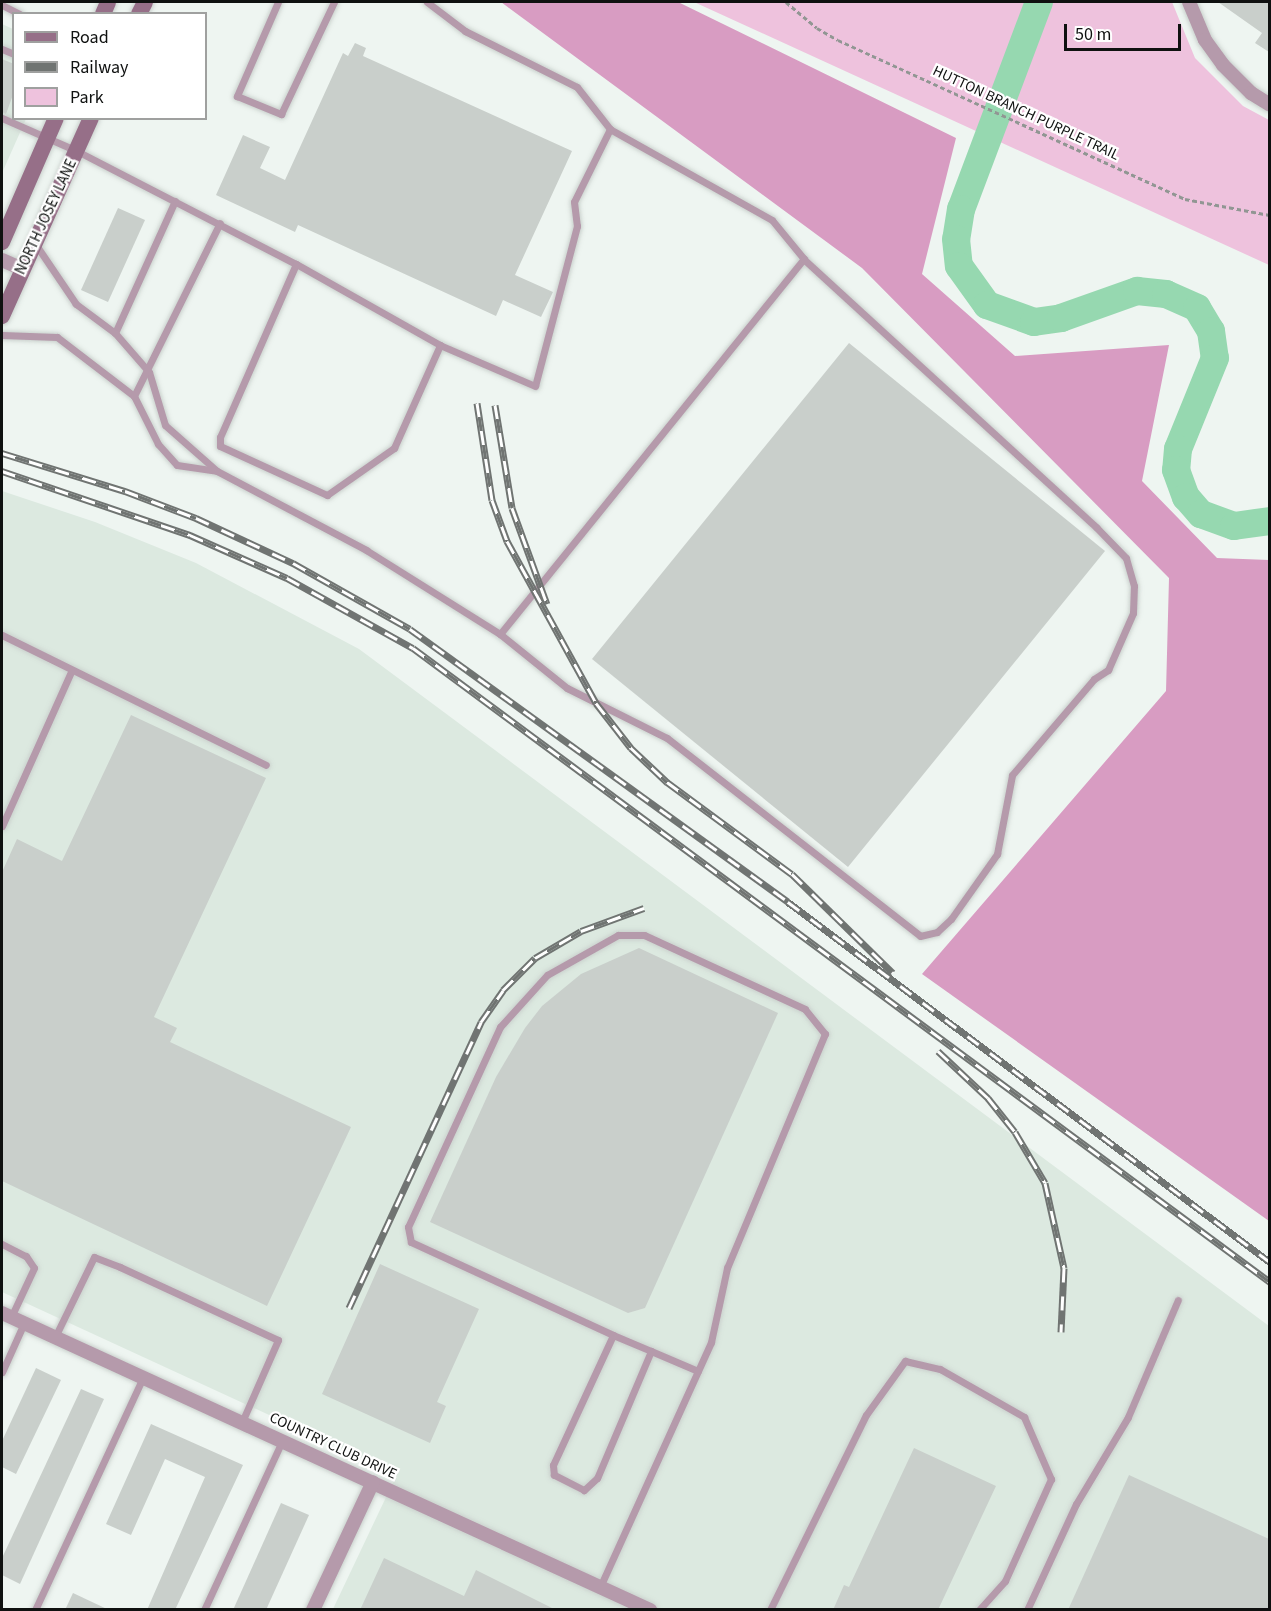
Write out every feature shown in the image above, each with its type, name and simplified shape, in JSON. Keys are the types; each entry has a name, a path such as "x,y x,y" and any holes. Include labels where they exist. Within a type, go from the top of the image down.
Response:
{"main road":[{"name":"NORTH JOSEY LANE","path":"2,242 55,120"},
{"name":"NORTH JOSEY LANE","path":"4,304 90,120"}],"street":[{"path":"1189,2 1205,40 1223,65 1251,93 1269,105"},
{"path":"2,260 22,269"},
{"name":"COUNTRY CLUB DRIVE","path":"12,1318 650,1610"},
{"path":"313,1610 373,1482"}],"lane":[{"path":"278,2 237,96 281,114 334,2"},
{"path":"34,243 76,303 115,333 149,372 165,425 217,471 366,550 500,634 567,688 667,738 920,936 937,932 951,919 997,854 1012,775 1094,679 1108,670 1133,613 1134,586 1126,558 804,259 772,220 610,129 577,87 465,31 428,2"},
{"path":"2,5 16,12"},
{"path":"2,127 3,118"},
{"path":"22,122 48,138 220,223 440,345 535,386 577,226 574,202 610,129"},
{"path":"115,333 176,201"},
{"path":"134,396 149,372 220,223"},
{"path":"500,634 804,259"},
{"path":"296,264 220,437 220,446 327,495 394,447 440,345"},
{"path":"2,334 57,337 134,396 158,444 177,465 217,471"},
{"path":"2,634 71,672 266,765"},
{"path":"2,826 71,672"},
{"path":"600,1587 698,1371 711,1342 727,1268 825,1034 805,1010 644,934 618,935 547,975 500,1028 408,1227 411,1242 613,1335 698,1371"},
{"path":"2,1245 26,1256 34,1268 12,1318 2,1372"},
{"path":"55,1337 94,1257 120,1267 278,1340 242,1422"},
{"path":"1027,1610 1077,1504 1128,1418 1178,1300"},
{"path":"613,1335 553,1465 554,1475 584,1490 597,1478 651,1351"},
{"path":"770,1610 867,1415 905,1361 940,1369 1024,1417 1051,1479 1005,1581 980,1610"},
{"path":"35,1610 142,1377"},
{"path":"204,1610 282,1441"}],"path":[{"name":"HUTTON BRANCH PURPLE TRAIL","path":"786,2 838,40 1185,200 1269,215"}],"shaded area":[{"path":"501,2 678,2 956,138 922,274 1015,356 1169,345 1142,481 1217,558 1269,560 1269,1221 922,974 1166,691 1169,578 862,268"},
{"path":"2,24 12,29 12,120 26,120 2,173"},
{"path":"2,491 95,522 196,563 359,649 1269,1326 1269,1609 333,1609 397,1474 2,1292"}],"green space":[{"path":"694,2 1172,2 1195,58 1243,106 1269,120 1269,265"}],"building":[{"path":"1218,2 1269,2 1269,52 1255,43 1262,33"},
{"path":"355,43 366,48 363,56 572,151 515,275 553,292 541,317 503,300 496,316 298,225 295,232 216,195 243,135 270,147 260,168 285,180 343,53 348,56"},
{"path":"2,59 12,63 12,98 6,114 2,112"},
{"path":"118,208 145,220 108,302 81,290"},
{"path":"849,343 1105,551 848,867 592,659"},
{"path":"131,715 266,778 154,1017 177,1028 170,1042 351,1127 267,1306 2,1181 2,872 17,839 62,861"},
{"path":"639,948 778,1013 645,1308 628,1313 430,1222 496,1077 525,1028 542,1006 581,974"},
{"path":"380,1264 479,1309 437,1402 446,1406 430,1443 322,1394"},
{"path":"36,1368 61,1380 16,1474 2,1467 2,1441"},
{"path":"81,1389 104,1399 20,1584 2,1575 2,1558"},
{"path":"151,1424 243,1465 175,1610 147,1610 205,1477 165,1459 131,1535 106,1524"},
{"path":"914,1448 996,1486 938,1610 833,1610 844,1585 849,1587"},
{"path":"1129,1475 1269,1539 1269,1610 1068,1610"},
{"path":"281,1503 309,1515 266,1610 233,1610"},
{"path":"384,1558 464,1596 476,1570 556,1610 360,1610"},
{"path":"73,1593 109,1610 65,1610"}],"waterway":[{"path":"1039,2 961,209 956,239 959,266 987,305 1034,322 1061,318 1137,291 1166,294 1197,308 1211,331 1215,358 1178,449 1176,470 1186,497 1201,514 1234,526 1270,521"}],"railway":[{"path":"477,403 492,500 507,541 596,703 631,748 667,782 792,874 893,973"},
{"path":"495,405 512,508 547,604"},
{"path":"2,453 125,491 196,518 293,563 410,629 788,902 1270,1262"},
{"path":"2,471 190,535 287,578 413,648 1270,1282"},
{"path":"349,1308 481,1022 503,990 535,958 581,931 644,908"},
{"path":"938,1051 988,1098 1015,1132 1045,1183 1064,1268 1061,1332"}]}
